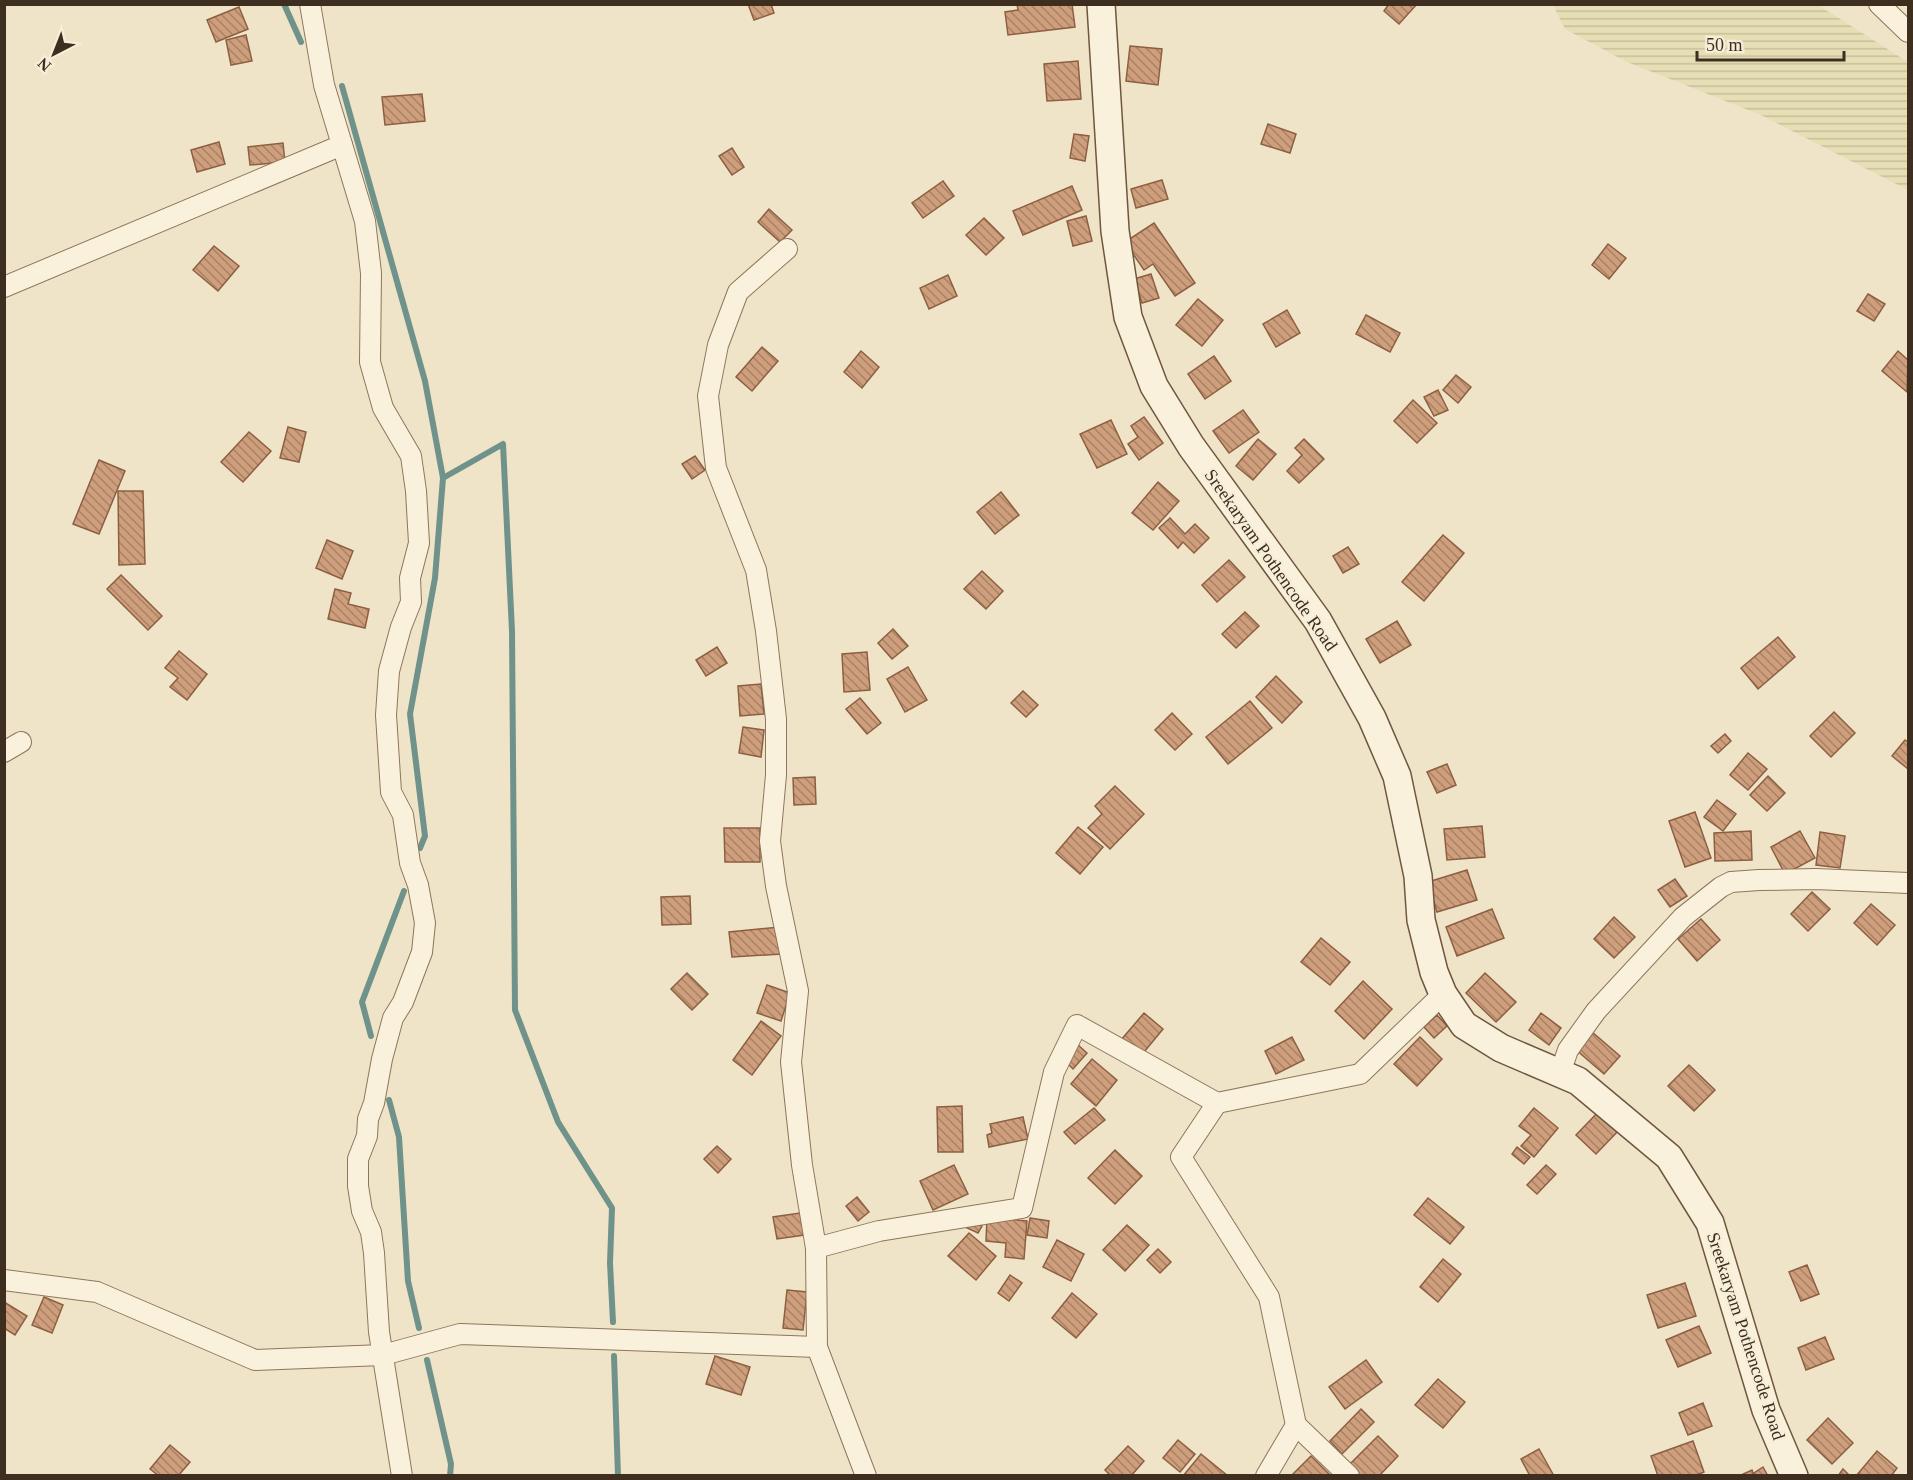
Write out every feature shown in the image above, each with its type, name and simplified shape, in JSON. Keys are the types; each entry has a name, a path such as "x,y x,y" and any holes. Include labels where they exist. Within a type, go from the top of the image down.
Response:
{"main road":[{"name":"Sreekaryam Pothencode Road","path":"1101,4 1115,231 1128,317 1154,386 1191,446 1318,621 1372,718 1397,776 1418,876 1421,920 1434,972 1443,994 1464,1024 1501,1048 1578,1081 1669,1157 1710,1223 1766,1410 1792,1474"}],"street":[{"path":"310,4 324,85 365,221 371,273 370,362 383,408 411,456 416,491 419,543 410,578 411,602 400,627 389,670 386,715 391,792 403,815 410,863 418,885 425,923 422,952 403,1002 393,1018 374,1103 368,1119 367,1136 358,1159 358,1186 362,1211 371,1232 379,1332 402,1476"},
{"path":"1879,4 1908,32"},
{"path":"4,287 342,145"},
{"path":"787,249 738,292 718,345 708,396 716,468 756,570 766,631 776,719 776,775 770,841 776,886 798,990 791,1062 802,1165 816,1248 817,1347 866,1476"},
{"path":"1560,1073 1568,1050 1596,1011 1683,917 1721,887 1731,882 1759,880 1816,879 1908,883"},
{"path":"816,1248 879,1231 1022,1208 1054,1072 1077,1025 1217,1103 1360,1074 1443,994"},
{"path":"1217,1103 1181,1157 1269,1297 1296,1425 1349,1476"},
{"path":"4,1280 97,1292 255,1360 383,1355 460,1334 817,1347"},
{"path":"1266,1476 1296,1425"}],"shaded area":[{"path":"1553,5 1818,5 1908,62 1908,190 1763,116 1627,62 1565,29"}],"building":[{"path":"748,4 771,4 774,13 754,20"},
{"path":"1017,4 1072,4 1075,27 1008,35 1005,12 1018,10"},
{"path":"1389,4 1417,4 1399,24 1384,11"},
{"path":"239,7 248,29 216,42 207,20"},
{"path":"246,35 252,61 231,65 226,40"},
{"path":"1130,46 1162,49 1158,85 1126,81"},
{"path":"1078,61 1081,99 1047,101 1044,64"},
{"path":"422,94 425,121 385,125 382,97"},
{"path":"1268,124 1296,134 1290,153 1261,144"},
{"path":"1074,134 1089,136 1085,161 1070,158"},
{"path":"219,142 225,164 197,172 191,150"},
{"path":"283,143 285,162 250,165 248,147"},
{"path":"732,148 744,167 732,175 719,156"},
{"path":"1162,180 1168,199 1136,208 1131,189"},
{"path":"943,181 954,196 923,218 912,203"},
{"path":"1072,186 1082,210 1023,235 1013,211"},
{"path":"769,209 792,230 780,242 758,222"},
{"path":"1086,216 1092,241 1073,246 1067,221"},
{"path":"984,218 1004,238 986,255 966,235"},
{"path":"1154,223 1195,283 1175,296 1153,264 1144,270 1125,242"},
{"path":"1608,244 1626,258 1609,279 1592,265"},
{"path":"214,246 239,266 218,291 193,270"},
{"path":"1151,274 1159,298 1142,303 1134,279"},
{"path":"948,275 957,296 929,309 920,288"},
{"path":"1868,294 1885,304 1874,321 1857,311"},
{"path":"1198,299 1223,320 1202,346 1176,325"},
{"path":"1287,310 1300,333 1276,347 1263,324"},
{"path":"1366,315 1400,333 1390,352 1356,334"},
{"path":"762,347 778,361 752,391 736,377"},
{"path":"861,351 879,367 862,388 844,372"},
{"path":"1898,351 1908,360 1907,392 1882,371"},
{"path":"1214,356 1231,381 1205,399 1188,374"},
{"path":"1456,375 1471,387 1458,403 1443,390"},
{"path":"1438,390 1448,410 1434,416 1424,397"},
{"path":"1413,400 1437,423 1417,443 1394,421"},
{"path":"1243,410 1259,432 1229,453 1213,431"},
{"path":"1144,417 1163,443 1139,460 1128,444 1138,437 1131,426"},
{"path":"1111,420 1127,454 1097,468 1080,434"},
{"path":"288,427 306,432 299,462 280,458"},
{"path":"249,432 271,451 243,482 221,462"},
{"path":"1258,439 1276,454 1253,480 1236,466"},
{"path":"1304,439 1324,459 1299,483 1287,471 1302,455 1295,448"},
{"path":"695,456 705,470 692,479 682,464"},
{"path":"99,460 125,471 99,534 73,524"},
{"path":"1158,482 1179,501 1153,530 1132,513"},
{"path":"118,491 143,491 145,564 119,565"},
{"path":"1001,492 1019,515 995,534 977,512"},
{"path":"1170,518 1185,534 1195,524 1209,538 1194,553 1183,542 1178,548 1159,528"},
{"path":"1443,535 1464,553 1424,601 1402,582"},
{"path":"327,540 353,551 342,579 316,568"},
{"path":"1348,547 1359,564 1343,573 1333,556"},
{"path":"1229,560 1245,577 1217,602 1202,585"},
{"path":"982,571 1003,591 986,609 964,589"},
{"path":"121,575 162,616 148,630 107,589"},
{"path":"335,589 351,593 348,604 369,609 365,628 328,619"},
{"path":"1245,612 1259,626 1236,648 1222,634"},
{"path":"1397,621 1411,645 1380,663 1366,639"},
{"path":"893,629 908,646 892,659 878,643"},
{"path":"1778,637 1795,657 1758,689 1741,668"},
{"path":"717,647 727,663 706,676 696,660"},
{"path":"179,651 207,674 187,700 170,687 178,678 165,668"},
{"path":"867,652 870,690 844,692 842,654"},
{"path":"908,667 927,700 905,712 887,679"},
{"path":"1276,676 1302,702 1282,723 1256,697"},
{"path":"761,684 764,714 740,716 738,686"},
{"path":"1023,691 1038,705 1026,717 1011,703"},
{"path":"860,698 881,723 867,734 846,709"},
{"path":"1250,701 1272,728 1228,764 1206,737"},
{"path":"1834,712 1855,733 1831,757 1810,736"},
{"path":"1172,713 1192,734 1175,750 1155,730"},
{"path":"743,727 764,730 761,757 739,753"},
{"path":"1725,734 1731,741 1718,753 1711,746"},
{"path":"1905,740 1908,742 1908,769 1892,756"},
{"path":"1748,753 1767,769 1748,790 1730,775"},
{"path":"1447,764 1456,785 1437,793 1427,772"},
{"path":"1768,776 1785,793 1767,811 1750,795"},
{"path":"815,777 816,804 794,805 793,778"},
{"path":"1115,786 1144,814 1110,849 1088,828 1102,814 1095,806"},
{"path":"1717,800 1736,814 1723,831 1704,817"},
{"path":"1695,812 1711,858 1685,867 1669,821"},
{"path":"1482,826 1485,857 1447,860 1444,829"},
{"path":"1078,827 1103,847 1080,874 1056,853"},
{"path":"724,828 760,828 760,862 725,862"},
{"path":"1751,831 1752,860 1715,861 1714,833"},
{"path":"1800,831 1815,858 1785,874 1771,847"},
{"path":"1820,832 1845,836 1840,868 1816,865"},
{"path":"1467,870 1477,900 1437,912 1428,882"},
{"path":"1675,879 1687,896 1670,907 1658,890"},
{"path":"1812,892 1830,909 1808,931 1791,914"},
{"path":"690,896 691,924 662,925 661,897"},
{"path":"1871,904 1895,925 1877,945 1854,923"},
{"path":"1492,909 1504,938 1457,956 1446,927"},
{"path":"1614,917 1635,937 1614,958 1594,939"},
{"path":"1701,919 1720,940 1697,961 1678,939"},
{"path":"779,927 782,954 732,957 729,932"},
{"path":"1321,938 1350,962 1330,985 1301,962"},
{"path":"687,973 708,994 692,1010 671,989"},
{"path":"1485,973 1516,1002 1496,1022 1466,993"},
{"path":"1363,981 1392,1009 1364,1039 1335,1011"},
{"path":"767,985 790,993 781,1021 757,1013"},
{"path":"1144,1013 1163,1029 1140,1057 1121,1040"},
{"path":"1541,1013 1561,1028 1549,1045 1529,1030"},
{"path":"1437,1015 1447,1026 1434,1038 1424,1027"},
{"path":"761,1021 781,1036 752,1075 733,1060"},
{"path":"1591,1031 1620,1056 1604,1074 1575,1049"},
{"path":"1292,1037 1304,1060 1276,1074 1265,1051"},
{"path":"1420,1037 1442,1059 1417,1086 1394,1064"},
{"path":"1077,1044 1087,1053 1073,1069 1063,1059"},
{"path":"1092,1059 1117,1080 1096,1106 1071,1084"},
{"path":"1689,1065 1715,1090 1694,1111 1668,1086"},
{"path":"962,1106 963,1152 938,1152 937,1107"},
{"path":"1094,1108 1105,1120 1075,1144 1064,1132"},
{"path":"1534,1108 1558,1128 1534,1157 1521,1146 1531,1135 1519,1126"},
{"path":"1601,1109 1621,1128 1596,1154 1576,1135"},
{"path":"1023,1117 1028,1139 989,1147 987,1135 992,1133 990,1124"},
{"path":"717,1146 731,1159 718,1173 704,1159"},
{"path":"1517,1147 1530,1157 1524,1164 1512,1154"},
{"path":"1115,1150 1142,1176 1115,1204 1088,1178"},
{"path":"954,1165 968,1194 933,1210 920,1181"},
{"path":"1546,1165 1556,1174 1537,1194 1527,1185"},
{"path":"857,1197 869,1212 858,1221 846,1206"},
{"path":"1428,1198 1464,1227 1450,1244 1414,1215"},
{"path":"800,1213 804,1235 777,1239 773,1217"},
{"path":"987,1217 1027,1221 1024,1259 1005,1257 1006,1243 986,1241"},
{"path":"1030,1218 1049,1221 1047,1238 1027,1235"},
{"path":"969,1219 982,1226 978,1233 965,1227"},
{"path":"1127,1225 1149,1245 1125,1271 1103,1250"},
{"path":"969,1233 996,1256 976,1280 948,1256"},
{"path":"1057,1240 1084,1254 1071,1281 1043,1267"},
{"path":"1158,1249 1171,1262 1160,1273 1147,1260"},
{"path":"1443,1259 1461,1274 1438,1302 1420,1287"},
{"path":"1807,1265 1819,1294 1801,1301 1789,1272"},
{"path":"1010,1275 1022,1283 1009,1301 998,1293"},
{"path":"1685,1283 1696,1316 1658,1328 1647,1295"},
{"path":"787,1290 807,1292 803,1330 783,1328"},
{"path":"1072,1293 1097,1314 1076,1338 1052,1318"},
{"path":"44,1297 63,1305 52,1333 32,1325"},
{"path":"4,1302 27,1316 15,1335 4,1328"},
{"path":"1699,1326 1711,1353 1678,1367 1666,1340"},
{"path":"1825,1337 1834,1359 1806,1370 1798,1348"},
{"path":"715,1356 750,1367 741,1395 706,1384"},
{"path":"1366,1360 1382,1382 1345,1409 1329,1387"},
{"path":"1438,1379 1465,1402 1443,1428 1415,1405"},
{"path":"1703,1403 1712,1426 1688,1435 1679,1413"},
{"path":"1361,1409 1374,1422 1342,1454 1330,1441"},
{"path":"1828,1418 1853,1443 1832,1464 1807,1440"},
{"path":"1378,1436 1398,1456 1379,1476 1360,1476 1349,1465"},
{"path":"1178,1440 1195,1454 1180,1472 1163,1458"},
{"path":"1693,1441 1704,1472 1694,1476 1658,1476 1651,1456"},
{"path":"170,1445 190,1462 178,1476 159,1476 150,1469"},
{"path":"1128,1446 1144,1461 1131,1476 1111,1476 1105,1470"},
{"path":"1539,1449 1554,1476 1530,1476 1521,1459"},
{"path":"1877,1451 1897,1468 1891,1476 1856,1476"},
{"path":"1201,1454 1228,1476 1183,1476"},
{"path":"1311,1456 1331,1476 1295,1476 1293,1474"},
{"path":"1763,1467 1768,1476 1756,1476 1754,1473"},
{"path":"1843,1469 1850,1476 1838,1476"},
{"path":"1752,1470 1754,1476 1739,1476"}],"waterway":[{"path":"284,4 301,42"},
{"path":"342,86 425,381 443,478 503,444 512,631 515,1010 558,1122 612,1208 610,1263 613,1322"},
{"path":"420,848 425,836 410,714 435,578 443,478"},
{"path":"371,1036 362,1002 404,891"},
{"path":"389,1100 399,1137 408,1281 419,1328"},
{"path":"614,1356 618,1476"},
{"path":"427,1360 451,1464 450,1476"}]}
